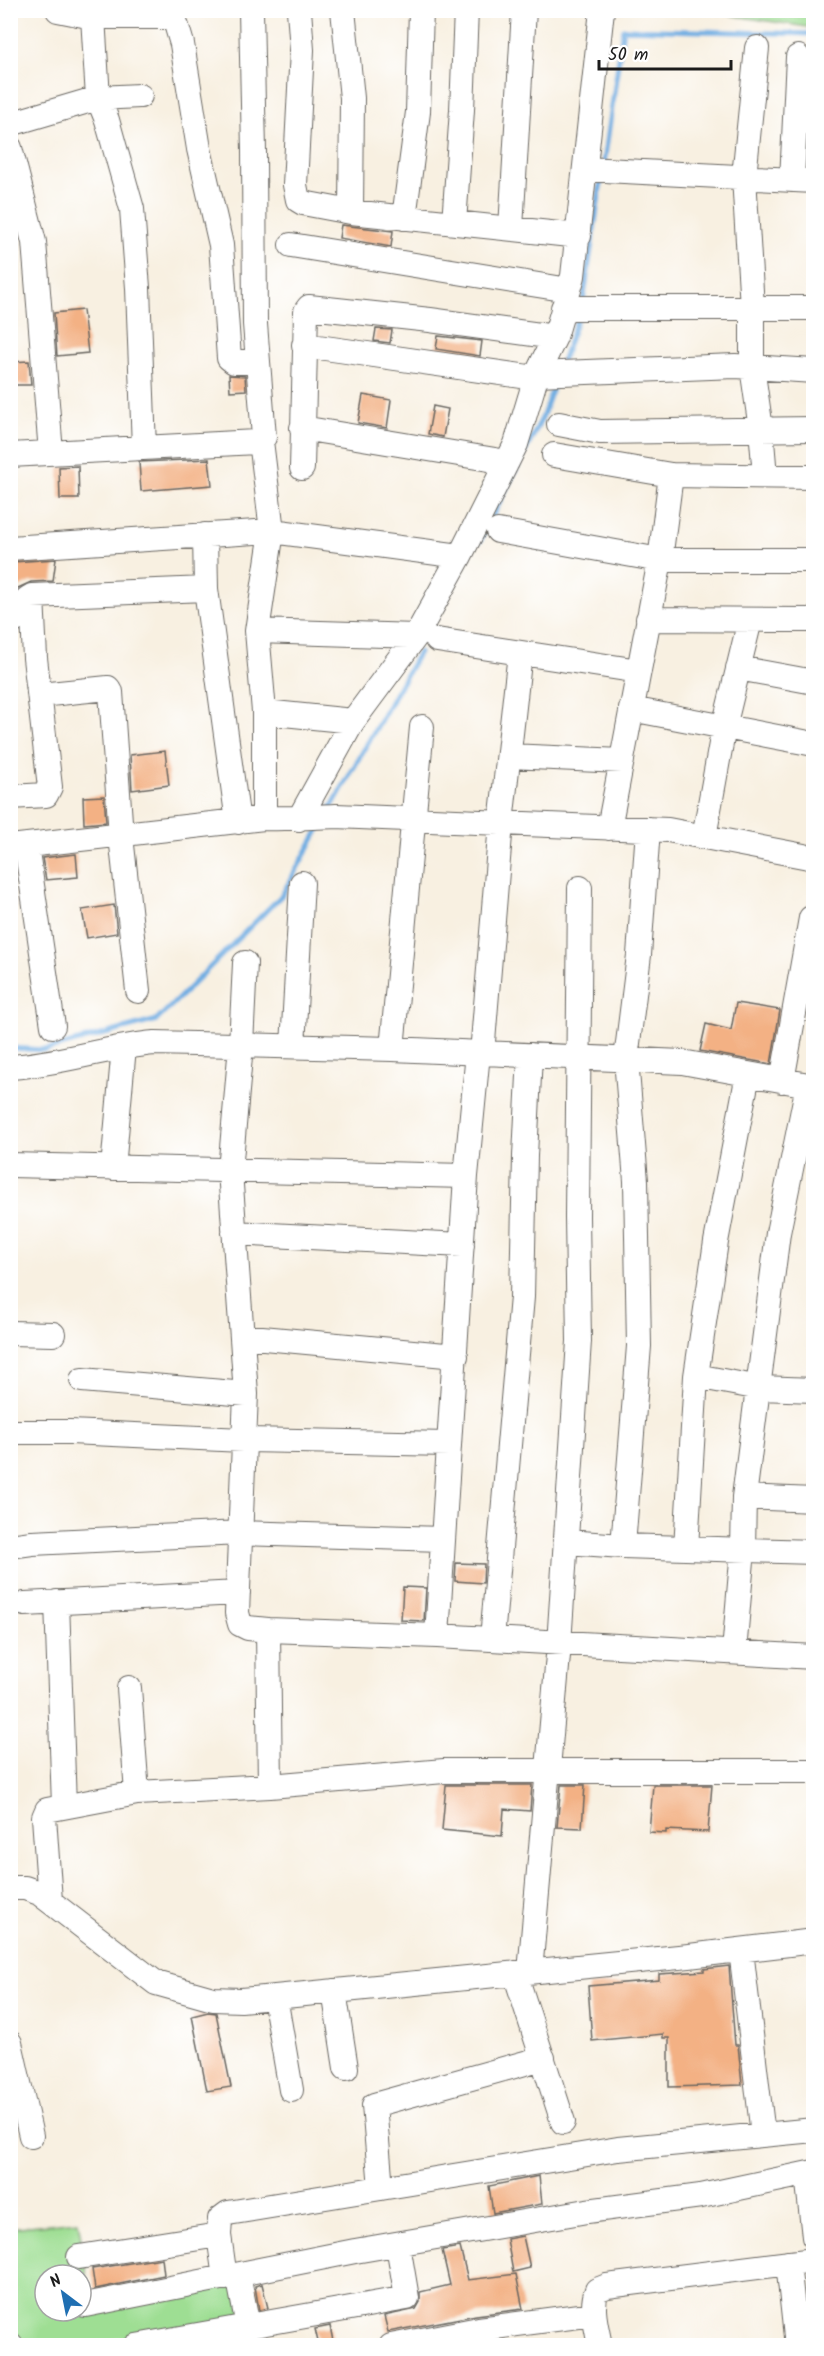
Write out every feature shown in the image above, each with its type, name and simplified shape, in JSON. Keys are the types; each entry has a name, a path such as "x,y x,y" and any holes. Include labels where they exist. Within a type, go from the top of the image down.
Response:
{"street":[{"path":"58,10 93,17 173,14 182,44 199,149 221,244 230,358 234,362 257,362"},
{"path":"251,10 257,362 264,432 261,441 272,531 257,631 264,712 264,818"},
{"path":"299,10 302,50 297,200 351,212 579,236"},
{"path":"343,10 352,98 351,212"},
{"path":"404,218 418,112 421,10"},
{"path":"454,223 466,10"},
{"path":"511,228 524,10"},
{"path":"305,818 353,721 426,638 460,556 519,436 545,375 555,337 573,303 579,236 597,169 602,10"},
{"path":"93,17 98,98 107,120 132,209 138,288 144,448"},
{"path":"757,48 744,177 752,307 752,367 765,476"},
{"path":"597,169 803,181 798,57"},
{"path":"10,124 98,98 140,96"},
{"path":"10,148 34,242 51,453"},
{"path":"291,245 573,303 813,308"},
{"path":"302,468 304,345 306,311 309,307 555,337"},
{"path":"304,345 545,375 752,367 813,371"},
{"path":"559,424 600,432 813,429"},
{"path":"302,428 507,462"},
{"path":"10,455 261,441"},
{"path":"554,455 671,475 813,477"},
{"path":"609,828 660,560 671,475"},
{"path":"10,548 272,531 460,556"},
{"path":"498,531 660,560 813,560"},
{"path":"205,535 206,589 238,822"},
{"path":"10,624 16,620 21,604 32,596 206,589"},
{"path":"10,796 41,795 49,792 35,658 32,596"},
{"path":"648,619 813,620"},
{"path":"704,837 724,727 750,620"},
{"path":"257,631 426,638 639,670"},
{"path":"482,1054 501,823 520,653"},
{"path":"738,668 813,682"},
{"path":"40,695 108,688 111,692 121,836 138,991"},
{"path":"631,709 813,744"},
{"path":"264,712 353,721"},
{"path":"392,1049 422,726"},
{"path":"509,756 622,761"},
{"path":"53,1026 18,846 264,818 336,816 668,830 813,858"},
{"path":"623,1546 639,1346 636,1181 626,1059 639,955 648,829"},
{"path":"293,1046 302,883"},
{"path":"563,2122 543,2058 523,1972 548,1770 560,1644 579,1341 580,888"},
{"path":"782,1081 811,918"},
{"path":"245,963 241,1045 230,1171 246,1394 237,1613 240,1624 248,1628 268,1630 437,1636 813,1657"},
{"path":"10,1079 11,1067 44,1064 124,1047 155,1043 392,1049 682,1062 811,1086 778,1233 756,1388 744,1497 743,1549 734,1652"},
{"path":"113,1168 124,1047"},
{"path":"437,1636 466,1176 478,1053 482,1054"},
{"path":"492,1639 507,1444 522,1297 530,1056"},
{"path":"686,1548 696,1376 716,1242 748,1074"},
{"path":"10,1165 466,1176"},
{"path":"234,1233 462,1245"},
{"path":"10,1333 53,1334"},
{"path":"242,1336 456,1356"},
{"path":"696,1376 756,1388 813,1390"},
{"path":"82,1380 246,1394"},
{"path":"10,1432 449,1444"},
{"path":"744,1497 813,1500"},
{"path":"10,1546 240,1533 443,1539"},
{"path":"566,1542 813,1552"},
{"path":"25,1604 238,1593"},
{"path":"57,1602 64,1806"},
{"path":"268,1630 270,1786"},
{"path":"129,1688 137,1793"},
{"path":"50,1901 44,1817 47,1810 137,1793 270,1786 444,1771 813,1771"},
{"path":"10,1888 25,1888 39,1893 156,1983 213,1999 241,2000 275,1997 813,1941"},
{"path":"741,1950 763,2135"},
{"path":"334,1991 346,2068"},
{"path":"275,1997 291,2090"},
{"path":"10,2043 31,2136"},
{"path":"381,2188 374,2105 543,2058"},
{"path":"248,2326 219,2235 220,2219 228,2213 618,2149 813,2130"},
{"path":"93,2303 587,2211 701,2196 810,2173 813,2237"},
{"path":"79,2257 219,2235"},
{"path":"136,2346 408,2298 398,2245"},
{"path":"600,2346 594,2314 594,2298 597,2290 607,2286 813,2260"},
{"path":"788,2263 796,2345 813,2343"},
{"path":"391,2346 479,2329 594,2314"}],"green space":[{"path":"710,10 813,11 813,28 709,12"},
{"path":"78,2221 85,2263 33,2263 33,2323 93,2323 93,2309 234,2279 245,2325 99,2345 13,2345 10,2335 10,2228"}],"building":[{"path":"341,225 393,231 391,247 339,238"},
{"path":"83,310 88,353 57,356 54,313"},
{"path":"376,329 392,330 390,343 374,341"},
{"path":"438,336 482,341 480,356 436,349"},
{"path":"29,361 31,385 10,385 10,362"},
{"path":"229,375 245,376 246,390 230,391"},
{"path":"363,395 391,400 387,428 358,423"},
{"path":"433,406 448,409 443,437 428,434"},
{"path":"209,459 212,485 141,491 139,462"},
{"path":"78,466 79,499 60,499 59,467"},
{"path":"56,559 53,581 31,582 13,588 13,562"},
{"path":"165,751 169,785 132,790 130,755"},
{"path":"104,796 106,822 84,824 83,797"},
{"path":"76,854 78,877 46,880 42,858"},
{"path":"114,905 117,933 87,938 82,910"},
{"path":"736,1003 780,1010 771,1064 700,1051 706,1024 731,1030"},
{"path":"456,1563 484,1564 483,1583 455,1581"},
{"path":"403,1587 426,1588 424,1621 401,1620"},
{"path":"446,1785 532,1785 530,1811 504,1809 502,1836 442,1830"},
{"path":"561,1785 585,1785 582,1828 557,1827"},
{"path":"653,1785 712,1785 708,1832 666,1830 666,1833 649,1832"},
{"path":"729,1966 735,2045 738,2045 742,2085 669,2087 669,2038 663,2038 663,2034 592,2041 588,1986 659,1980 659,1974 704,1971 704,1969"},
{"path":"208,2012 216,2013 231,2087 207,2091 192,2016"},
{"path":"539,2176 542,2204 493,2213 489,2186"},
{"path":"523,2236 530,2268 513,2272 507,2239"},
{"path":"460,2247 468,2280 516,2274 523,2309 476,2315 388,2332 384,2316 416,2309 420,2302 420,2292 450,2285 442,2250"},
{"path":"162,2258 164,2275 95,2289 93,2269"},
{"path":"262,2284 268,2308 259,2310 255,2286"},
{"path":"330,2326 334,2346 319,2346 315,2329"}],"waterway":[{"path":"604,163 623,29 814,34"},
{"path":"583,302 602,175"},
{"path":"560,367 579,314"},
{"path":"480,541 542,418 556,379"},
{"path":"331,808 419,652"},
{"path":"10,1048 45,1050 157,1020 282,895 322,824"}]}
